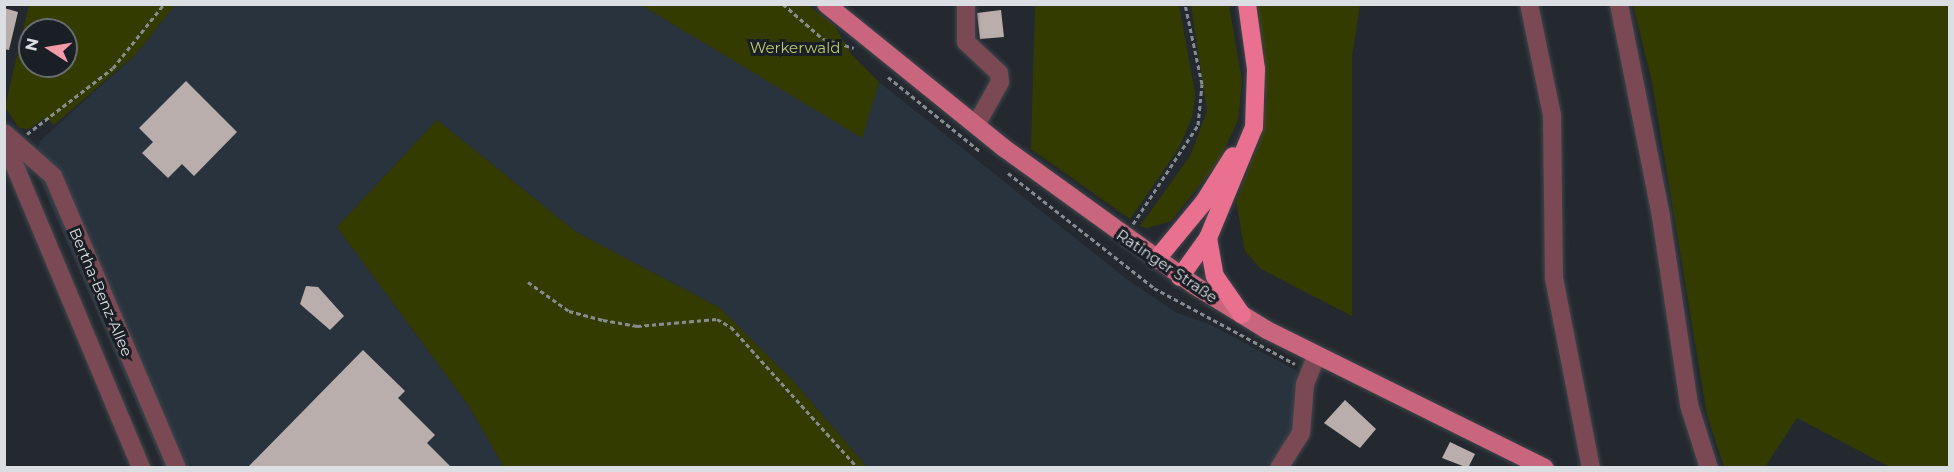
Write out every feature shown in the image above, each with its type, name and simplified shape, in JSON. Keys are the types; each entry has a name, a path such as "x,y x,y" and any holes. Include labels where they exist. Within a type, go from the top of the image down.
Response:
{"highway":[{"path":"1156,260 1222,177 1246,124 1249,82 1239,4"},
{"path":"1180,277 1208,238 1254,127 1256,69 1247,4"},
{"path":"1208,238 1215,276 1242,315"}],"main road":[{"name":"Ratinger Straße","path":"826,4 976,125 1118,245 1156,260 1312,363 1545,468"}],"street":[{"path":"966,4 966,42 999,73 1000,82 976,125"},
{"path":"1529,4 1552,115 1554,278 1591,468"},
{"path":"1619,4 1659,205 1689,405 1710,468"},
{"name":"Bertha-Benz-Allee","path":"9,138 141,468"},
{"name":"Bertha-Benz-Allee","path":"9,138 53,176 177,468"},
{"path":"1279,468 1301,434 1312,363"}],"path":[{"path":"9,138 113,68 164,4"},
{"path":"1118,245 1171,174 1198,125 1202,84 1185,4"},
{"path":"528,282 569,311 603,320 637,326 717,319 731,327 858,468"}],"shaded area":[{"path":"175,5 641,5 862,137 879,82 1128,280 1175,312 1209,324 1297,371 1294,421 1284,447 1266,467 867,467 793,381 720,308 576,232 437,120 337,227 469,406 504,467 164,467 33,164 40,141 136,54"}],"green space":[{"path":"29,4 175,5 136,54 54,125 46,117 29,129 19,128 5,107 18,51 18,78 78,78 78,18 26,18"},
{"name":"Werkerwald","path":"641,5 808,5 834,25 852,55 879,82 862,138"},
{"path":"1035,5 1179,5 1195,93 1193,115 1179,148 1130,219 1031,149"},
{"path":"1191,5 1229,5 1242,81 1238,120 1219,161 1171,221 1147,228 1140,226 1190,156 1207,111"},
{"path":"1255,5 1360,5 1352,56 1352,316 1261,269 1245,251 1236,201 1260,139 1266,99"},
{"path":"1633,5 1949,5 1949,467 1890,467 1797,418 1765,467 1724,467 1707,415 1652,82"},
{"path":"437,120 576,232 720,308 793,381 867,467 504,467 469,406 337,227"}],"building":[{"path":"4,8 18,12 9,50 4,49"},
{"path":"1001,10 1004,37 980,39 977,13"},
{"path":"186,81 237,132 194,176 182,164 168,178 142,153 153,142 139,128"},
{"path":"306,286 318,287 344,316 330,330 300,304"},
{"path":"363,350 405,391 398,398 435,435 427,443 452,468 247,468"},
{"path":"1345,400 1376,429 1360,448 1324,423"},
{"path":"1450,442 1475,454 1468,468 1442,458"}]}
